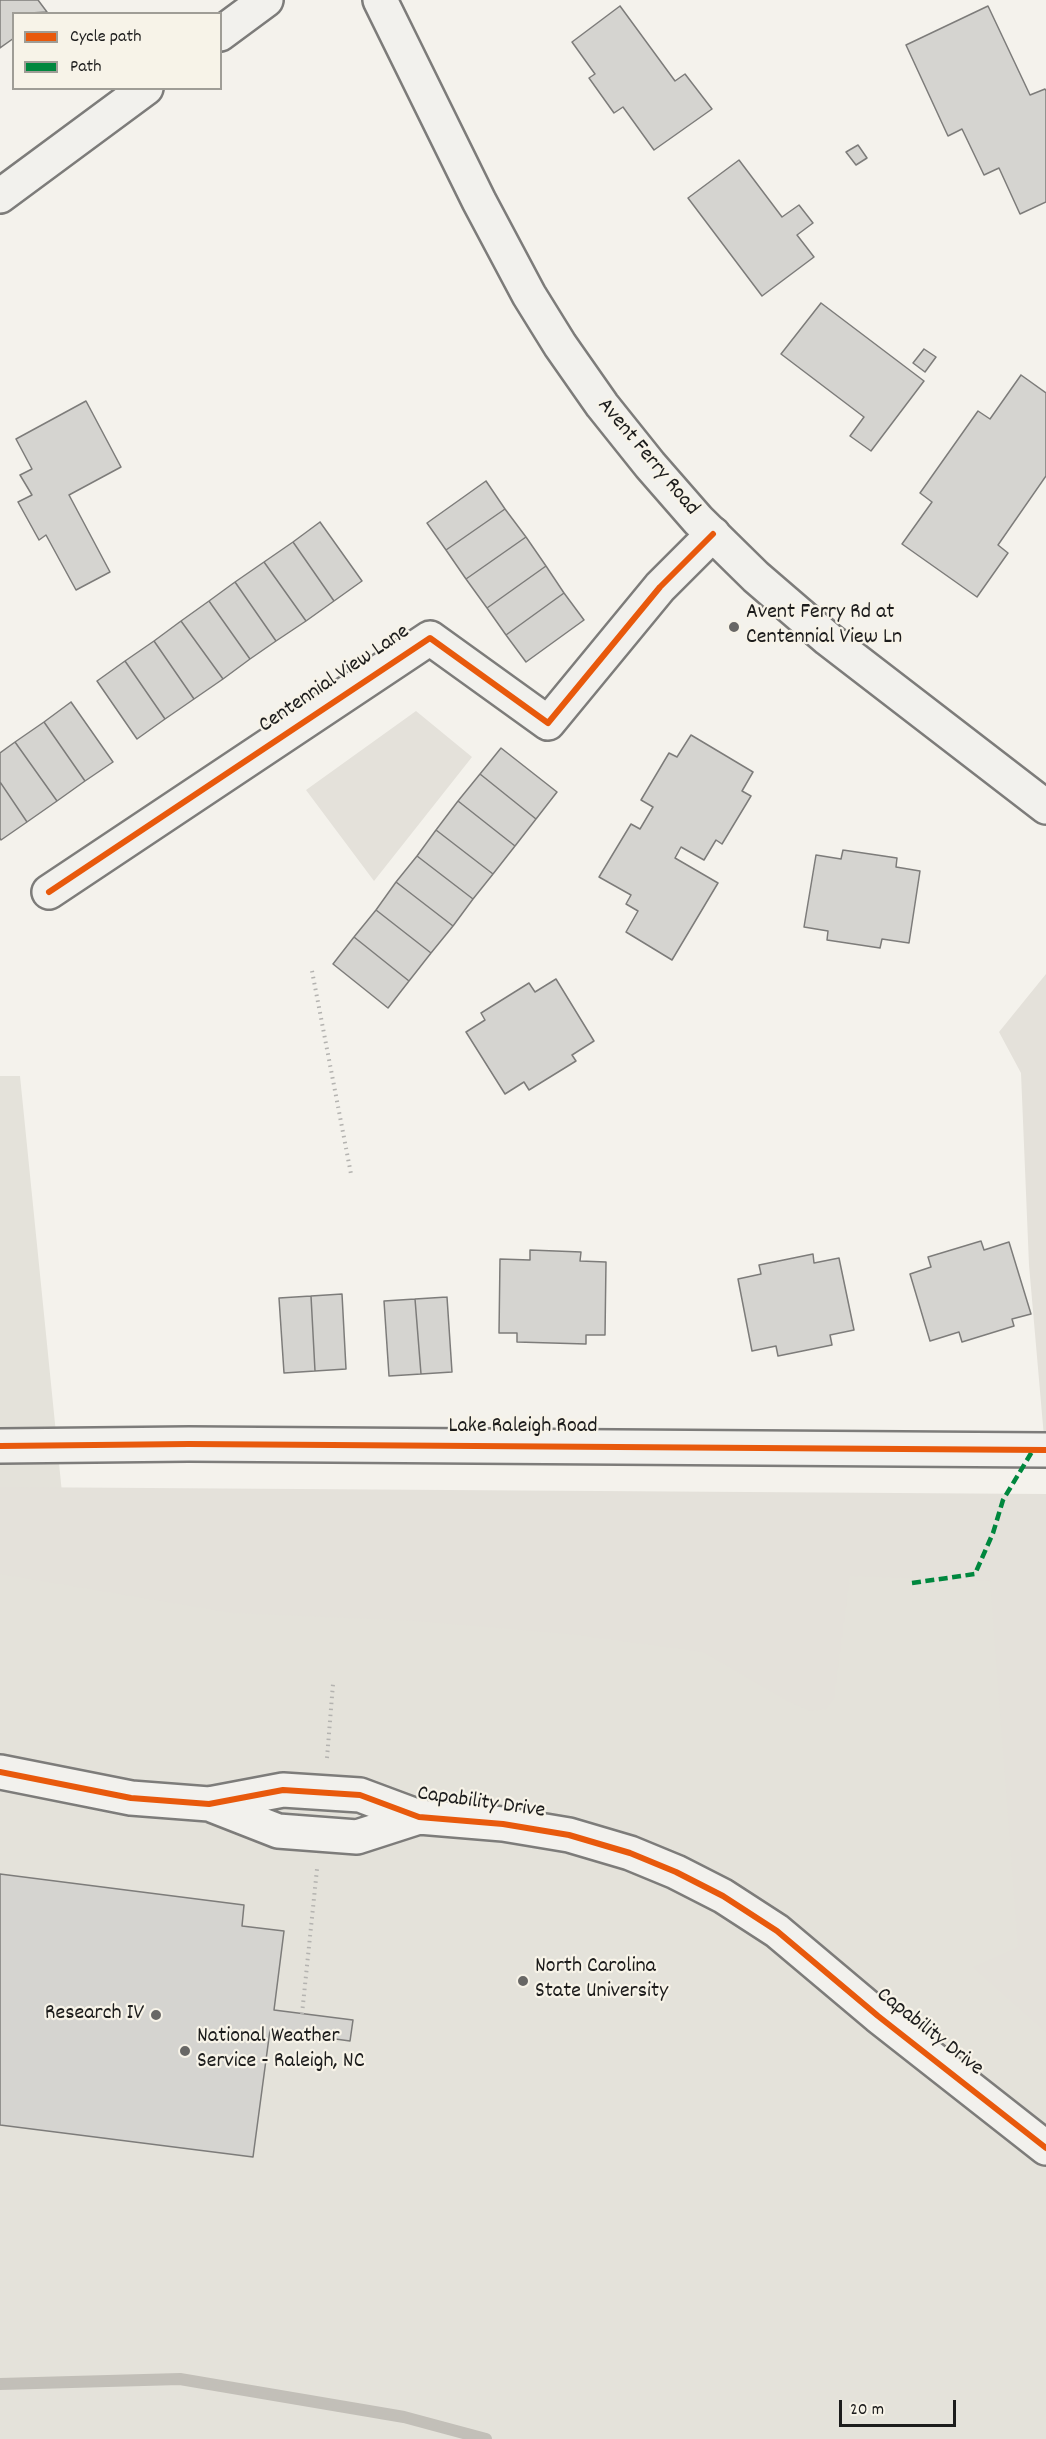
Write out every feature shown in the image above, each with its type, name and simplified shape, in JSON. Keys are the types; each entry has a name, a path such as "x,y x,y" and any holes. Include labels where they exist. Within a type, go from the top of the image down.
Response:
{"street":[{"path":"222,33 266,0"},
{"name":"Avent Ferry Road","path":"380,0 479,201 529,295 602,405 650,465 756,577 828,639 1046,807"},
{"path":"0,196 143,90"},
{"name":"Centennial View Lane","path":"49,892 430,638 548,723 660,587 713,534"},
{"name":"Lake Raleigh Road","path":"0,1446 189,1444 1046,1450"},
{"name":"Capability Drive","path":"0,1772 130,1798 210,1804 283,1790 360,1794 419,1817 503,1824 569,1835 630,1853 676,1872 723,1896 777,1931 878,2016 1046,2148"}],"path":[{"path":"312,971 351,1174"},
{"path":"326,1768 333,1684"},
{"path":"302,2014 318,1864"}],"shaded area":[{"path":"416,711 472,757 374,881 306,790"},
{"path":"1046,974 1046,1437 1044,1437 1029,1265 1021,1073 999,1032"},
{"name":"North Carolina State University","path":"0,1076 20,1076 62,1493 1046,1524 1046,2439 0,2439"},
{"path":"0,1487 1046,1494 1046,2032 973,1967 1018,1947 990,1581 850,1576 834,1698 826,1709 810,1711 789,1702 703,1652 569,1634 416,1621 232,1613 0,1574"}],"building":[{"path":"0,0 38,0 47,12 12,12 12,39 0,48"},
{"path":"620,6 675,81 685,74 712,109 654,150 623,107 614,113 589,78 595,74 572,42"},
{"path":"988,6 1030,95 1045,89 1046,91 1046,202 1020,214 999,168 984,175 962,129 948,136 906,45"},
{"path":"858,145 867,158 856,165 846,152"},
{"path":"739,160 782,217 799,205 813,223 797,235 814,257 762,296 688,198"},
{"path":"821,303 924,381 871,451 850,436 864,417 781,354"},
{"path":"924,349 936,357 925,372 913,363"},
{"path":"1021,375 1046,393 1046,476 998,545 1008,553 977,597 902,544 932,502 920,493 978,411 990,419"},
{"path":"86,401 121,467 69,495 110,572 76,590 46,535 39,540 18,502 32,495 20,475 32,469 16,439"},
{"path":"486,481 505,509 446,550 427,523"},
{"path":"505,509 526,537 466,579 446,550"},
{"path":"320,522 362,581 334,601 293,542"},
{"path":"526,537 546,566 487,608 466,579"},
{"path":"293,542 334,601 306,621 264,562"},
{"path":"264,562 306,621 276,641 235,582"},
{"path":"546,566 564,593 506,635 487,608"},
{"path":"235,582 276,641 250,659 209,601"},
{"path":"564,593 584,620 526,662 506,635"},
{"path":"209,601 250,659 223,679 181,621"},
{"path":"181,621 223,679 194,699 154,641"},
{"path":"154,641 194,699 165,719 125,661"},
{"path":"125,661 165,719 137,739 97,681"},
{"path":"71,702 113,762 85,781 44,722"},
{"path":"44,722 85,781 57,801 15,742"},
{"path":"691,735 753,772 742,791 751,796 722,844 716,840 704,860 681,847 675,858 718,883 672,960 626,932 638,911 626,904 631,895 599,877 631,824 640,829 653,807 641,800 669,753 677,757"},
{"path":"15,742 57,801 27,822 0,782 0,753"},
{"path":"501,748 557,792 536,819 480,774"},
{"path":"480,774 536,819 515,846 458,801"},
{"path":"0,782 27,822 1,840 0,838"},
{"path":"458,801 515,846 493,874 436,830"},
{"path":"436,830 493,874 473,899 417,856"},
{"path":"843,850 897,858 896,867 920,871 909,943 882,939 880,948 827,940 828,931 804,927 816,855 841,859"},
{"path":"417,856 473,899 453,926 396,882"},
{"path":"396,882 453,926 431,953 376,910"},
{"path":"376,910 431,953 409,981 354,937"},
{"path":"354,937 409,981 388,1008 333,964"},
{"path":"556,979 594,1041 572,1055 576,1061 529,1090 524,1082 505,1094 466,1032 485,1020 481,1013 529,983 535,992"},
{"path":"981,1241 984,1250 1009,1242 1031,1314 1012,1319 1014,1326 962,1342 959,1332 930,1341 910,1274 931,1267 928,1257"},
{"path":"530,1250 581,1252 580,1261 606,1262 605,1335 586,1335 586,1344 517,1342 517,1333 499,1333 500,1259 530,1260"},
{"path":"813,1254 814,1263 839,1258 854,1330 830,1335 832,1345 778,1356 776,1346 752,1351 738,1279 761,1274 759,1265"},
{"path":"342,1294 346,1369 315,1371 311,1296"},
{"path":"311,1296 315,1371 284,1373 279,1298"},
{"path":"447,1297 452,1372 421,1374 415,1299"},
{"path":"415,1299 421,1374 389,1376 384,1301"},
{"name":"Research IV","path":"0,1874 244,1905 242,1926 284,1931 274,2010 353,2020 350,2041 270,2030 253,2157 0,2125"}],"waterway":[{"path":"0,2384 180,2379 404,2417 486,2439"}],"marked path":[{"path":"912,1583 975,1574 993,1533 1003,1500 1033,1450"}],"cycle path":[{"path":"49,892 430,638 548,723 660,587 713,534"},
{"path":"0,1446 189,1444 1046,1450"},
{"path":"0,1772 131,1798 209,1804 283,1790 360,1795 419,1817 503,1824 569,1835 630,1853 676,1872 723,1896 777,1931 878,2016 1046,2148"}],"place":[{"name":"Avent Ferry Rd at Centennial View Ln","path":"734,627"},
{"name":"North Carolina State University","path":"523,1981"},
{"name":"Research IV","path":"156,2015"},
{"name":"National Weather Service - Raleigh, NC","path":"185,2051"}]}
